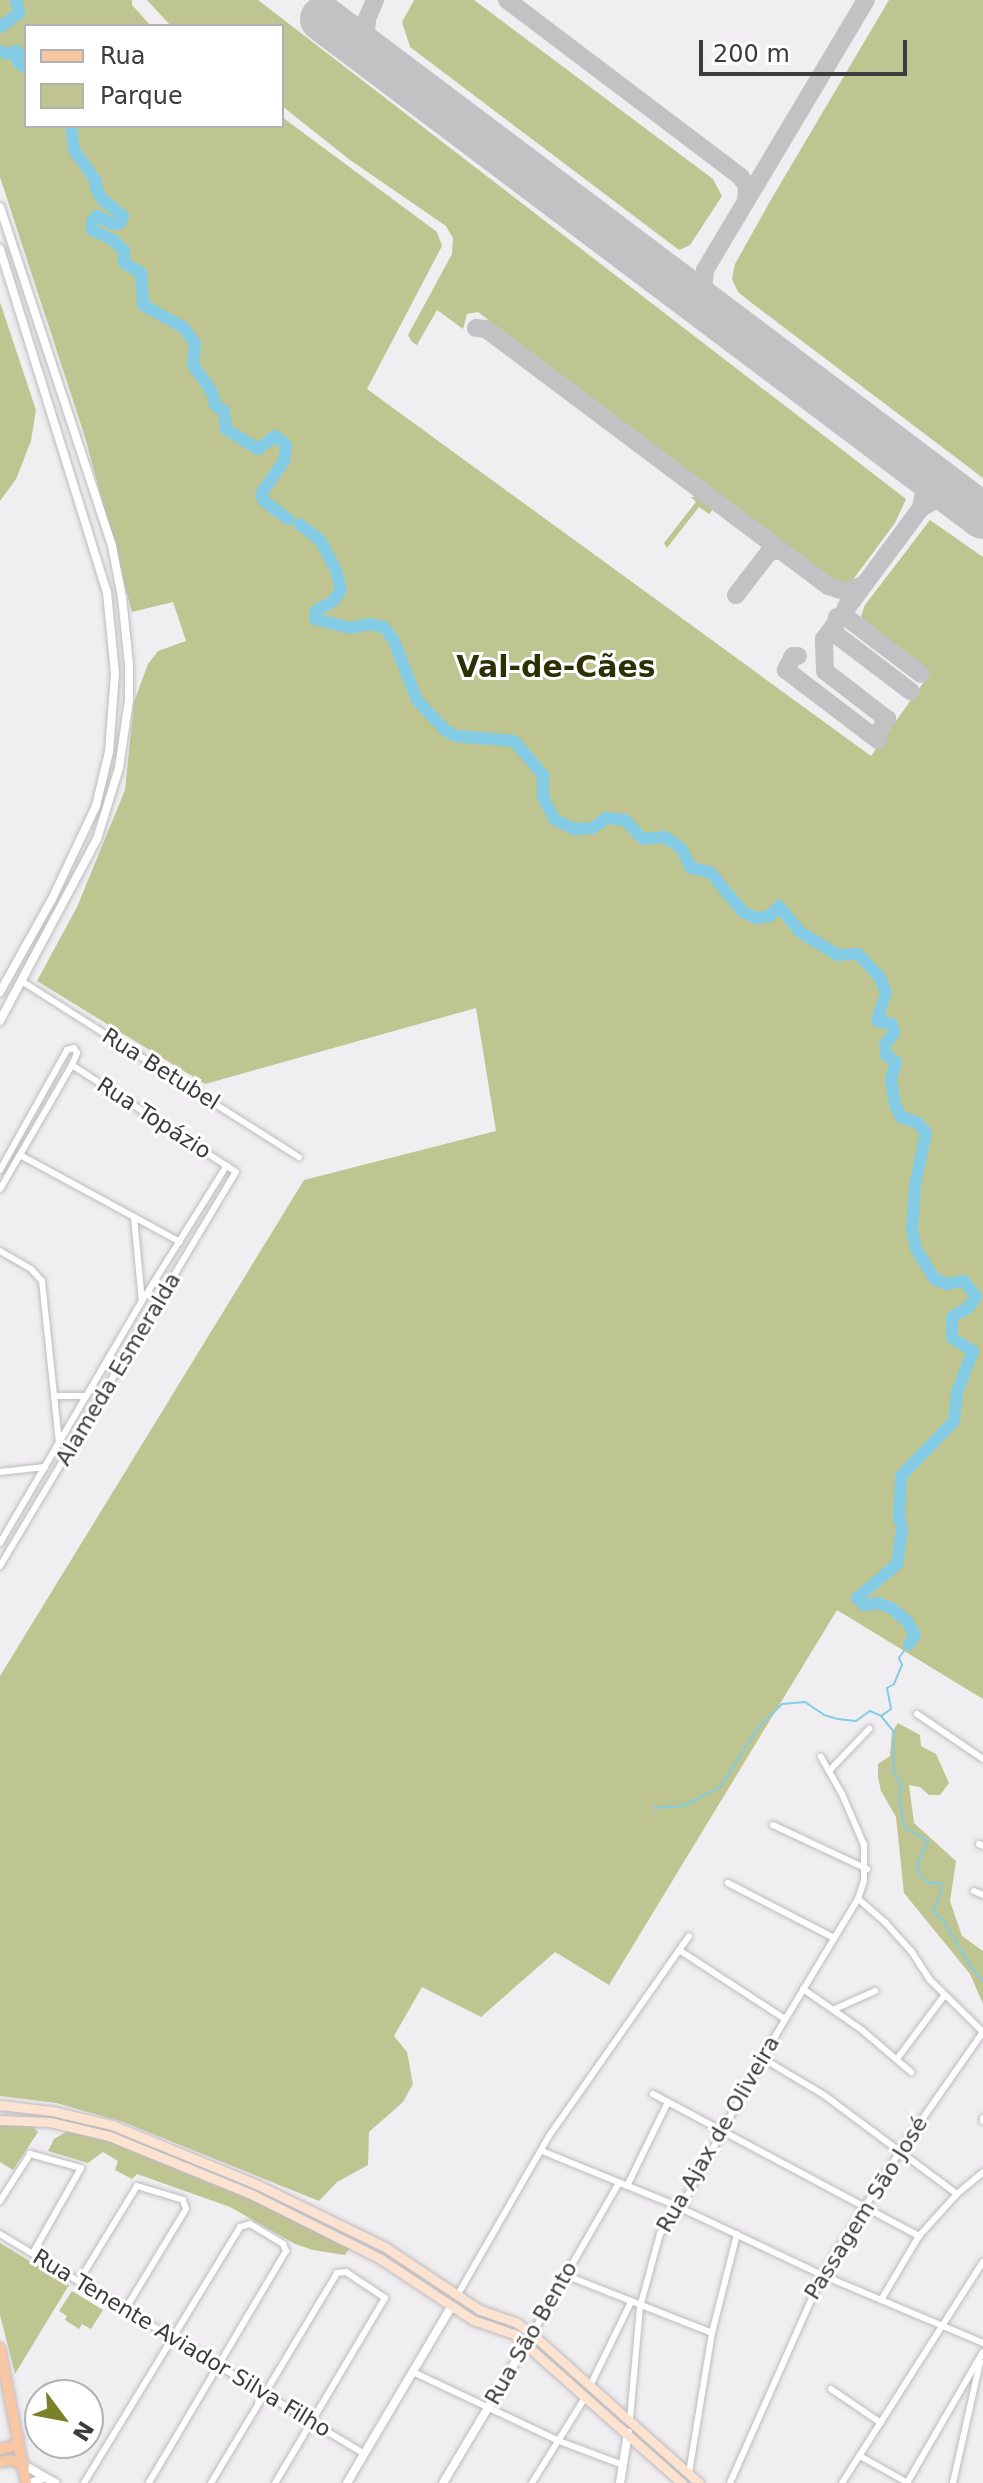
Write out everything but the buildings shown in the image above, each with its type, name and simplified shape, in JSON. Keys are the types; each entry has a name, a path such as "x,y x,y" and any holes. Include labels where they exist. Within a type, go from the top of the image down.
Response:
{"main road":[{"path":"0,2105 52,2111 112,2125 204,2161 385,2247 480,2310 517,2323 532,2334 699,2483"},
{"path":"0,2120 50,2122 109,2136 200,2171 379,2258 451,2307 484,2325 514,2334 682,2483"},
{"path":"0,2348 29,2483"},
{"name":"Rua Ajax de Oliveira","path":"628,2433 630,2419"},
{"path":"0,2449 14,2446 19,2438"},
{"path":"0,2462 17,2461 24,2465"}],"street":[{"path":"0,207 112,546 122,597 129,665 129,700 112,795 84,865 0,1021"},
{"path":"0,249 107,592 114,662 109,752 101,791 58,887 12,963 0,992"},
{"name":"Rua Betubel","path":"23,982 299,1157"},
{"name":"Rua Topázio","path":"36,1105 71,1046 77,1052 72,1065 237,1171"},
{"path":"0,1189 72,1065"},
{"path":"0,1170 36,1105 46,1110"},
{"path":"20,1155 180,1242"},
{"name":"Alameda Esmeralda","path":"0,1543 142,1301 227,1165"},
{"name":"Alameda Esmeralda","path":"0,1566 237,1171"},
{"path":"134,1217 142,1301"},
{"path":"0,1251 31,1269 42,1281 59,1442"},
{"path":"172,1255 183,1261"},
{"path":"92,1386 104,1393"},
{"path":"54,1396 86,1396"},
{"path":"0,1472 45,1467"},
{"path":"36,1482 47,1488"},
{"path":"917,1714 983,1759"},
{"path":"830,1770 869,1729"},
{"path":"821,1757 864,1845 867,1869"},
{"path":"773,1825 867,1869"},
{"name":"Rua Ajax de Oliveira","path":"630,2419 640,2307 660,2234 680,2209 762,2058 858,1899 867,1869"},
{"path":"728,1883 834,1938"},
{"path":"974,1891 983,1895"},
{"path":"858,1899 911,1951 944,1996 983,2032"},
{"path":"457,2296 542,2151 689,1936"},
{"path":"679,1950 785,2019"},
{"path":"803,1989 835,2009 911,2072"},
{"path":"835,2009 875,1991"},
{"path":"897,2059 944,1996"},
{"name":"Passagem São José","path":"730,2483 822,2275 900,2151 983,2032"},
{"path":"762,2058 824,2095 957,2194"},
{"path":"653,2094 667,2104 865,2204 919,2236"},
{"path":"627,2186 667,2104"},
{"path":"542,2151 983,2343"},
{"path":"0,2201 30,2154 78,2164 81,2173 33,2253"},
{"path":"881,2300 919,2236 957,2194 983,2172"},
{"name":"Rua São Bento","path":"443,2483 619,2183"},
{"path":"79,2281 137,2186 183,2200 186,2209 126,2308"},
{"path":"84,2483 240,2227 250,2224 283,2244 286,2251 149,2483"},
{"name":"Rua Tenente Aviador Silva Filho","path":"0,2234 363,2453"},
{"path":"689,2473 712,2333 737,2234"},
{"path":"842,2483 983,2262"},
{"path":"211,2483 337,2273 346,2272 380,2292 383,2302 275,2483"},
{"path":"565,2275 712,2333"},
{"path":"591,2384 609,2341 631,2302"},
{"path":"347,2483 451,2307"},
{"path":"860,2456 907,2483 982,2354"},
{"path":"953,2483 982,2354"},
{"path":"413,2372 559,2441 623,2465"},
{"path":"831,2389 881,2423"},
{"path":"532,2483 586,2396"},
{"name":"Rua Ajax de Oliveira","path":"620,2483 628,2433"},
{"path":"24,2465 55,2483"},
{"path":"29,2483 45,2477"}],"green space":[{"path":"0,0 132,0 132,5 149,24 24,24 24,128 284,128 284,118 437,232 442,246 367,389 871,756 928,676 866,627 861,616 865,605 930,520 983,557 983,1699 837,1610 609,1985 555,1952 481,2017 422,1987 394,2036 407,2052 413,2084 403,2102 369,2132 368,2165 337,2182 319,2201 123,2122 56,2103 0,2096 0,1676 304,1180 496,1131 476,1008 205,1084 37,981 77,907 125,790 134,702 148,664 158,651 186,641 173,602 132,612 85,437 0,177"},
{"path":"147,0 258,0 906,499 895,523 849,585 836,583 478,312 467,314 463,329 437,310 417,345 412,342 408,335 452,254 453,238 446,226 350,160 284,108 284,24 169,24"},
{"path":"414,0 474,0 713,179 722,196 690,245 679,250 410,47 402,22"},
{"path":"889,0 983,0 983,478 753,304 738,292 732,279 735,264 772,198"},
{"path":"0,302 36,410 31,441 16,479 0,501"},
{"path":"691,497 698,497 713,509 709,514 699,507 667,548 664,543 696,502"},
{"path":"898,1723 920,1735 921,1746 936,1754 949,1783 940,1795 929,1795 920,1787 909,1785 914,1823 956,1861 950,1901 962,1936 983,1951 983,2004 970,1974 904,1893 896,1817 881,1791 878,1777 878,1764 890,1756 892,1732"},
{"path":"0,2118 29,2123 38,2132 13,2170 0,2162"},
{"path":"69,2130 89,2132 168,2159 353,2243 345,2255 313,2250 295,2244 230,2207 137,2174 132,2179 115,2170 118,2161 103,2152 88,2163 48,2151 54,2139"},
{"path":"0,2243 69,2285 15,2374 0,2315"},
{"path":"72,2291 103,2310 91,2329 82,2324 79,2329 65,2320 67,2316 59,2311"}],"waterway":[{"path":"0,27 19,13 16,0"},
{"path":"0,51 10,54 16,51 21,56 18,62 24,66"},
{"path":"71,128 74,150 96,181 102,199 123,216 120,223 113,224 97,216 92,221 92,230 113,240 124,251 124,263 141,273 143,305 183,327 195,343 193,365 212,392 215,405 224,411 226,429 258,449 275,436 286,445 284,461 261,494 264,501 288,519"},
{"path":"299,524 320,540 336,570 341,590 333,601 316,611 315,619 350,628 369,624 384,627 394,641 417,700 445,730 456,736 514,741 543,775 543,797 554,819 574,829 593,828 606,818 625,820 643,839 665,837 681,848 691,868 710,872 743,912 756,918 770,916 779,906 800,932 838,955 858,954 880,978 886,993 877,1021 892,1024 894,1033 885,1044 886,1055 896,1062 891,1080 895,1104 901,1117 918,1123 926,1133 915,1185 912,1229 916,1249 935,1279 946,1284 964,1281 976,1297 968,1308 952,1317 952,1338 973,1351 957,1392 954,1421 901,1476 899,1517 902,1529 897,1564 857,1598 864,1605 878,1603 891,1608 907,1621 915,1635 909,1644"},
{"path":"909,1644 899,1658 902,1665 894,1684 887,1688 891,1709 881,1716 894,1732 893,1771 902,1785 899,1796 904,1827 928,1841 917,1864 920,1877 929,1883 940,1883 942,1889 933,1912 944,1921 969,1964 983,1981"},
{"path":"653,1808 683,1806 720,1787 757,1729 782,1704 805,1702 824,1715 838,1719 856,1721 870,1711 881,1716"}],"taxiway":[{"path":"375,0 367,19 366,35 379,62"},
{"path":"507,0 740,176 747,186 746,201"},
{"path":"711,312 703,290 705,270 866,0"},
{"path":"476,328 486,329 828,586 847,592 863,585"},
{"path":"875,737 887,719 825,671 824,639 921,508 925,487 915,466"},
{"path":"921,508 938,498 961,500"},
{"path":"736,595 769,552 780,550"},
{"path":"846,607 846,617 921,674"},
{"path":"837,617 834,633 910,691"},
{"path":"798,656 793,656 786,670 878,740"}],"runway":[{"path":"323,19 983,516"}],"district":[{"name":"Val-de-Cães","path":"556,667"}]}
